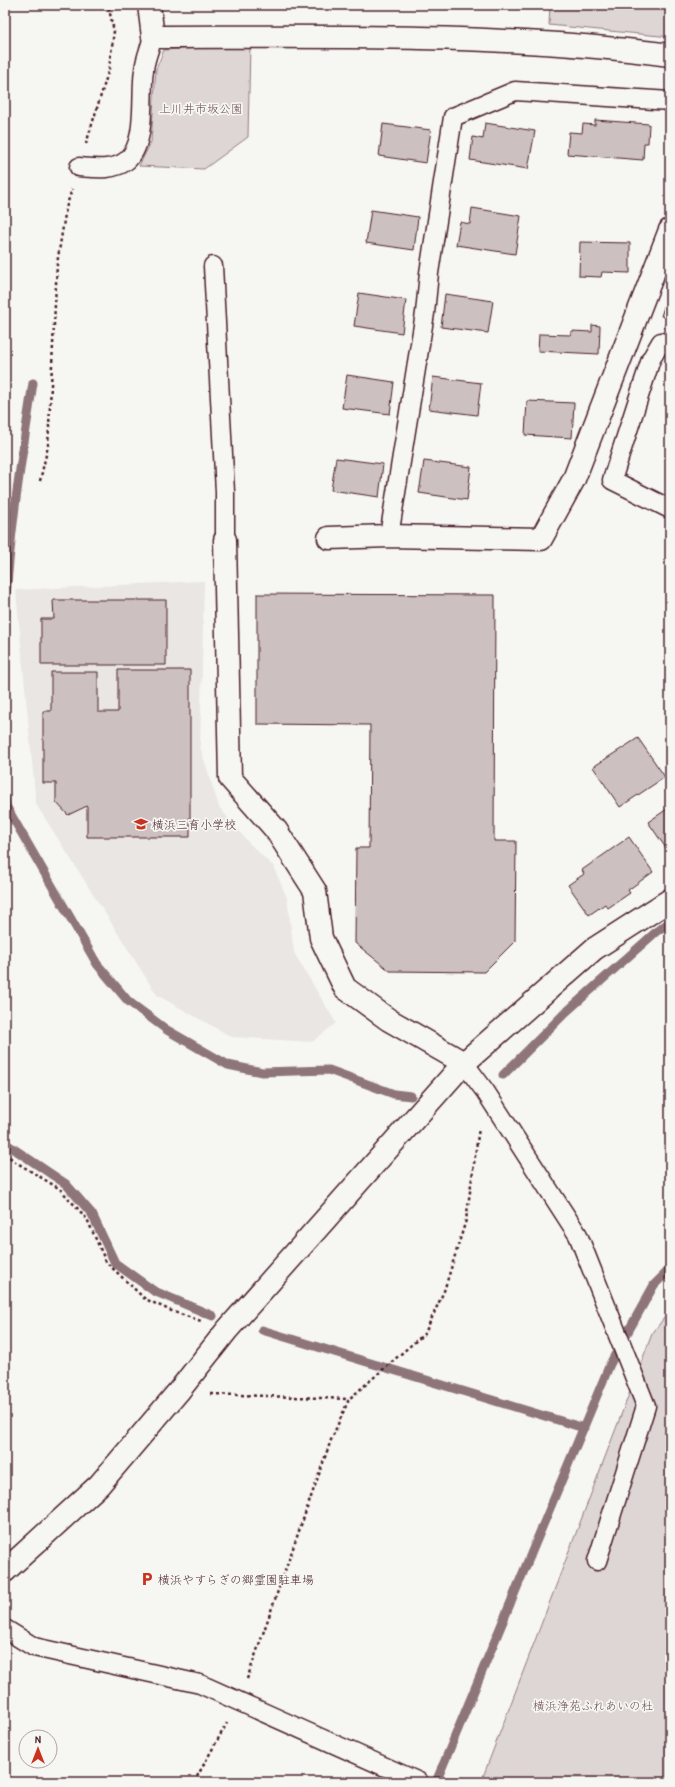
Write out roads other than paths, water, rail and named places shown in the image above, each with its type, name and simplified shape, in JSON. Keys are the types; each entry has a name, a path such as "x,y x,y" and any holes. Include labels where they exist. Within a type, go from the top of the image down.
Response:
{"street":[{"path":"149,5 152,37 428,37 603,46 670,55"},
{"path":"329,538 389,536 541,539 574,479 670,230"},
{"path":"225,540 230,778 276,830 315,891 321,938 345,988 389,1020 464,1064"},
{"path":"5,1571 99,1485 178,1392 227,1330 464,1064 594,949 670,900"}],"lane":[{"path":"79,167 111,168 127,161 136,146 140,132 144,69 152,37"},
{"path":"389,536 425,314 429,273 453,117 515,91 670,101"},
{"path":"213,266 225,492 225,540"},
{"path":"670,346 662,342 651,359 612,480 670,509"},
{"path":"464,1064 485,1091 578,1235 646,1406 597,1561"},
{"path":"5,1629 34,1647 200,1684 419,1782"}],"waterway":[{"path":"5,615 12,528 33,383"},
{"path":"5,798 6,806 97,964 128,1001 167,1030 228,1065 262,1072 329,1070 394,1094 411,1096"},
{"path":"503,1075 564,1014 657,931 670,922"},
{"path":"5,1143 66,1184 92,1214 115,1263 154,1291 213,1316"},
{"path":"436,1782 610,1364 654,1285 670,1269"},
{"path":"262,1330 584,1428"}],"place":[{"name":"横浜三育小学校","path":"141,824"},
{"name":"横浜やすらぎの郷霊園駐車場","path":"147,1579"}],"park label":[{"name":"上川井市坂公園","path":"201,108"},
{"name":"横浜浄苑ふれあいの杜","path":"593,1705"}]}
